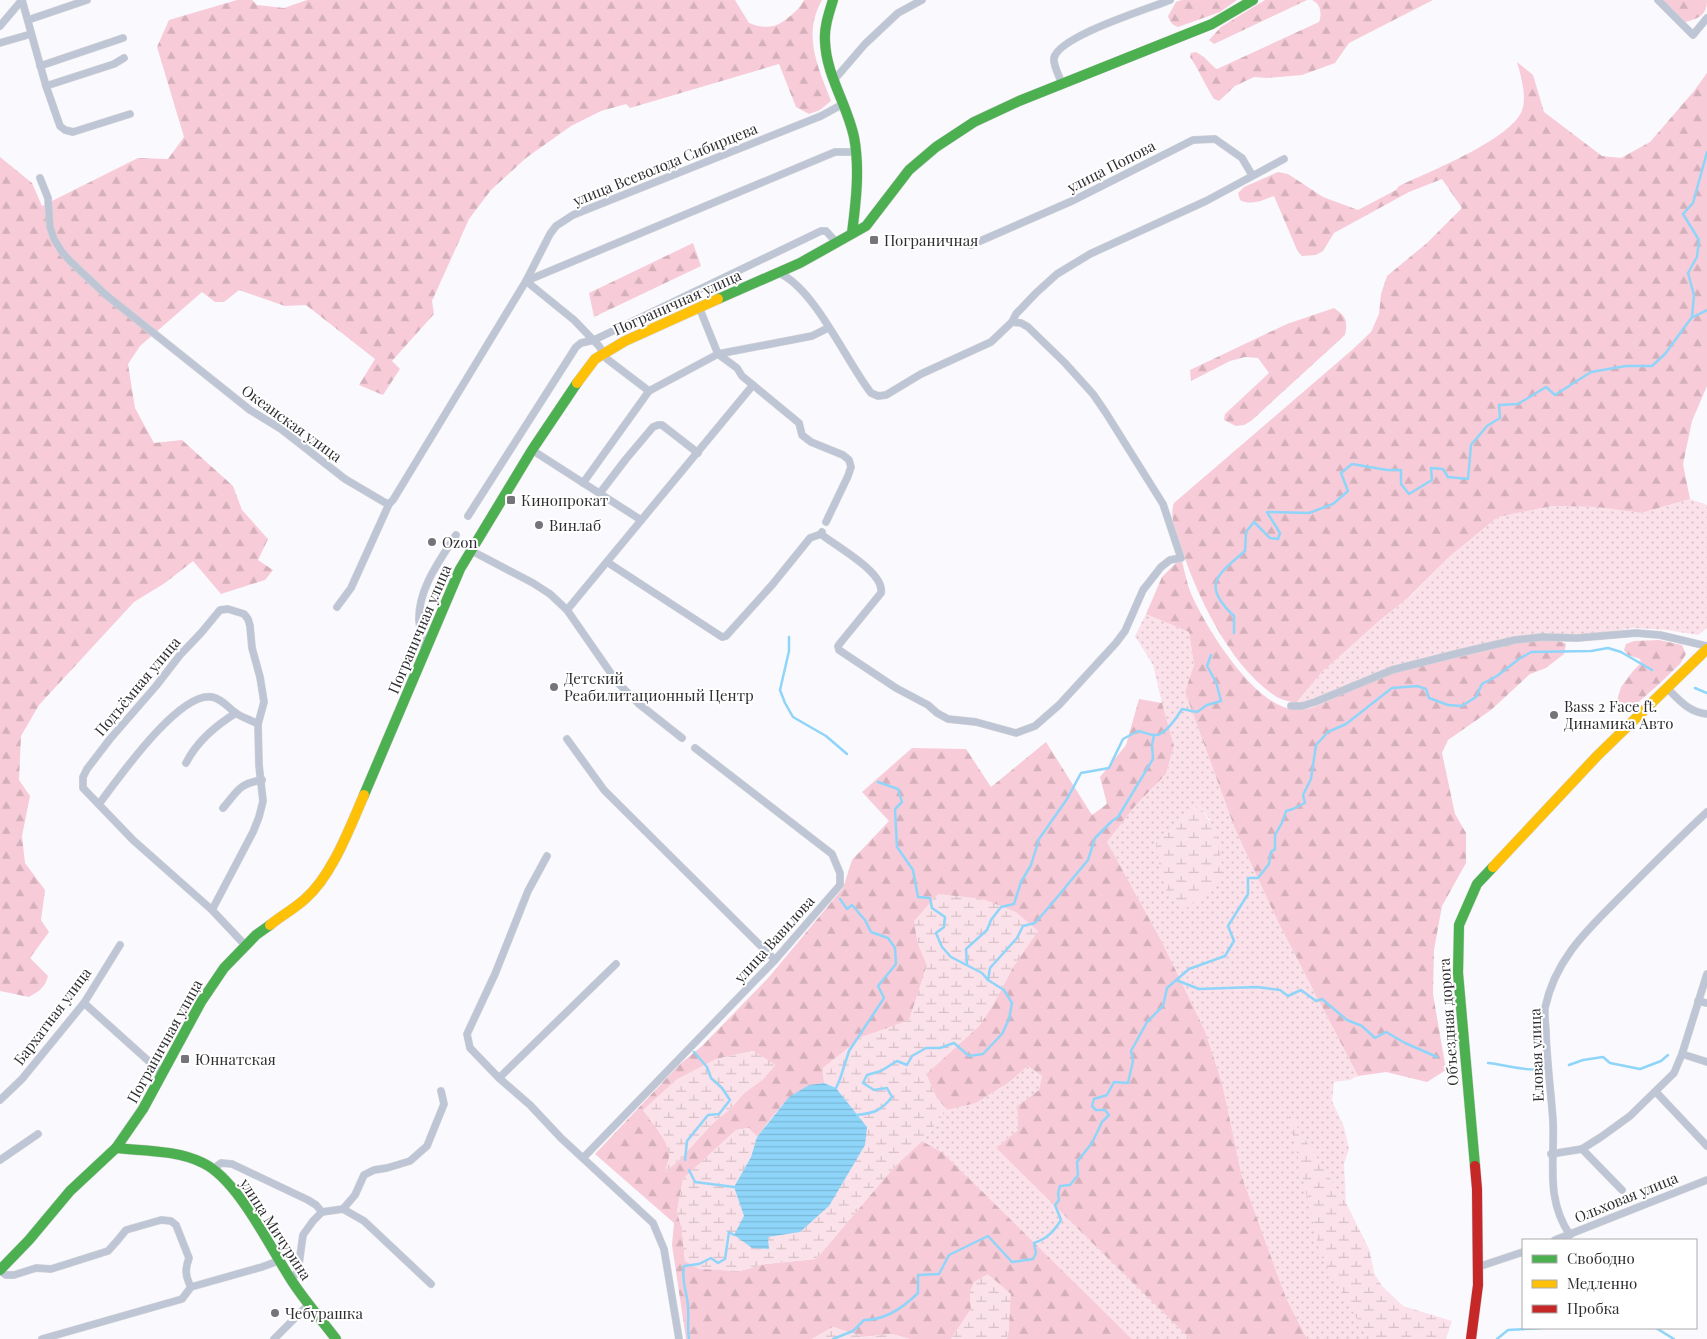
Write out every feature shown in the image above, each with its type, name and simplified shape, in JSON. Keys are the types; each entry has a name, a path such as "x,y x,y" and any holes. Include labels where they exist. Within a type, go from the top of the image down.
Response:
{"main road":[{"path":"833,0 824,34 825,54 852,129 856,168 852,234"},
{"name":"Пограничная улица","path":"0,1271 18,1254 70,1191 116,1148 143,1109 201,1002 224,968 245,945 270,923 305,899 319,884 352,823 450,591 470,550 532,450 589,366 603,353 625,341 779,273 866,226 909,170 952,135 997,111 1212,24 1253,0"},
{"name":"Объездная дорога","path":"1471,1339 1478,1285 1477,1189 1458,974 1459,925 1477,884 1597,756 1668,689 1707,647"},
{"name":"улица Мичурина","path":"116,1148 194,1159 213,1169 237,1194 291,1280 333,1338"}],"street":[{"path":"22,0 46,86 60,126 65,130 74,132 130,114"},
{"path":"0,26 22,0"},
{"path":"28,20 87,0"},
{"path":"834,80 865,44 898,12 922,0"},
{"path":"1062,84 1054,61 1055,56 1067,42 1091,30 1170,0"},
{"path":"1658,0 1692,35 1707,18"},
{"path":"0,43 31,34"},
{"path":"40,66 123,38"},
{"path":"46,86 114,64 124,58"},
{"name":"улица Всеволода Сибирцева","path":"337,607 351,588 392,502 526,282 550,234 556,226 573,216 821,116 843,104"},
{"name":"улица Попова","path":"971,245 1072,201 1193,140 1215,139 1242,158 1252,175"},
{"path":"649,391 613,364 594,340 574,320 526,282 836,152 855,152"},
{"path":"779,273 789,277 802,290 871,393 878,396 886,396 921,374 991,342 1012,322 1016,314 1036,293 1057,274 1090,254 1199,205 1284,159"},
{"name":"Океанская улица","path":"40,178 48,198 50,227 54,239 62,252 106,295 250,410 281,429 345,479 384,502 392,502"},
{"path":"468,516 576,347 581,343 594,340 822,231 826,231 837,243"},
{"path":"699,307 718,354 737,368 742,376 799,423 802,435 811,442 843,455 849,460 851,467 848,476 826,522"},
{"path":"607,562 722,637 726,636 772,585 810,538 822,532 855,558 879,582 882,588 881,593 838,646 839,650 896,688 928,705 948,719 976,722 1016,733 1035,726 1059,705 1116,643 1125,631 1143,590 1152,577 1170,560 1181,558 1163,504 1106,412 1093,394 1065,363 1028,327 1021,323 1012,322"},
{"path":"583,483 649,391 718,354 812,336 828,328"},
{"path":"567,610 753,385"},
{"path":"600,493 653,427 662,426 698,453"},
{"path":"532,450 641,520"},
{"path":"425,651 419,620 421,599 428,582 456,535"},
{"path":"470,550 550,594 567,610 617,682 639,704 682,738"},
{"name":"Подъёмная улица","path":"245,945 212,910 133,840 83,788 83,777 110,739 220,610 244,614 248,619 252,648 260,677 264,702 258,724"},
{"path":"1291,706 1302,706 1315,702 1392,670 1515,640 1542,637 1578,638 1636,633 1660,635 1707,647"},
{"path":"1668,689 1686,708 1697,713 1707,714"},
{"path":"99,804 151,739 186,704 196,699 213,697 222,701 236,713 258,724 259,765 263,801 253,832 212,910"},
{"path":"186,763 191,752 216,725 236,713"},
{"path":"567,739 604,790 775,960"},
{"name":"улица Вавилова","path":"584,1158 775,960 840,885 840,874 832,854 695,748"},
{"path":"222,808 242,785 262,780"},
{"name":"Еловая улица","path":"1570,1235 1561,1223 1555,1203 1552,1154 1553,1123 1545,1009 1554,979 1568,954 1589,927 1672,844 1707,812"},
{"path":"546,856 528,891 495,974 467,1034 470,1048 499,1078 530,1105 561,1138 653,1223 664,1249 679,1339"},
{"name":"Бархатная улица","path":"0,1100 22,1079 84,1003 120,944"},
{"path":"499,1078 616,964"},
{"path":"1552,1154 1582,1149 1630,1116 1674,1073 1682,1054 1707,974"},
{"path":"1698,1001 1707,1004"},
{"path":"84,1003 163,1074"},
{"path":"1682,1054 1707,1062"},
{"path":"343,1209 354,1195 364,1175 374,1170 410,1161 427,1146 444,1104 441,1091"},
{"path":"1656,1092 1707,1146"},
{"path":"0,1160 38,1134"},
{"path":"1582,1149 1622,1190"},
{"path":"213,1169 221,1163 232,1164 308,1200 322,1212"},
{"name":"Ольховая улица","path":"1558,1239 1707,1180"},
{"path":"291,1280 298,1271 302,1235 322,1212 343,1209 364,1221 431,1284"},
{"path":"0,1271 6,1275 14,1275 36,1268 52,1268 108,1251 118,1242 126,1230 160,1220 170,1221 176,1226 189,1258 185,1268 186,1279 191,1287"},
{"path":"1478,1267 1522,1252"},
{"path":"42,1339 182,1299 191,1287 262,1267 278,1260"},
{"path":"274,1339 309,1304"}],"green space":[{"path":"237,0 252,0 257,5 284,8 307,0 735,0 749,23 767,27 774,26 787,19 804,0 822,0 813,26 814,51 831,101 820,110 809,114 796,107 779,64 630,108 626,104 601,111 571,126 526,158 491,190 469,219 432,301 434,314 392,361 400,369 383,395 359,385 375,359 306,305 285,306 239,290 224,302 215,302 202,292 140,346 128,364 135,408 154,443 182,440 233,486 242,510 268,539 258,560 273,570 265,580 221,594 193,561 165,583 134,602 39,705 21,736 19,780 30,796 22,836 25,863 45,890 41,920 49,932 30,958 48,976 41,989 29,997 0,991 0,157 32,183 42,206 138,158 168,159 184,137 157,47 169,20"},
{"path":"1182,0 1237,0 1220,12 1178,27 1172,23 1168,16 1176,2"},
{"path":"1265,0 1307,0 1214,44 1209,40 1221,27"},
{"path":"1312,0 1433,0 1349,43 1335,63 1302,75 1267,78 1254,77 1235,86 1219,101 1214,99 1190,57 1191,53 1196,52 1217,69 1319,22 1320,10"},
{"path":"1663,0 1707,0 1707,5 1701,15 1686,22"},
{"path":"1517,62 1533,75 1544,112 1602,156 1621,158 1650,142 1707,73 1707,386 1692,421 1683,464 1690,499 1641,513 1597,507 1552,506 1498,517 1450,556 1409,597 1322,672 1296,703 1282,699 1258,682 1243,666 1216,627 1187,563 1174,523 1172,513 1174,503 1371,332 1379,314 1381,294 1387,276 1427,243 1462,208 1442,179 1409,192 1334,233 1323,251 1316,255 1302,256 1297,250 1274,196 1257,202 1244,202 1240,200 1238,193 1244,187 1278,172 1288,174 1323,197 1358,210 1396,190 1399,186 1469,153 1505,130 1517,118 1524,102"},
{"path":"693,243 701,266 594,317 589,293"},
{"path":"1334,308 1345,319 1345,335 1251,421 1244,425 1236,426 1224,420 1225,414 1269,373 1258,358 1245,357 1230,361 1191,381 1190,370 1287,324"},
{"path":"1690,499 1707,505 1707,628 1698,635 1667,630 1634,628 1595,634 1542,634 1398,665 1307,701 1296,703 1322,672 1379,621 1412,595 1450,556 1498,517 1552,506 1597,507 1641,513"},
{"path":"1181,558 1193,598 1210,629 1233,663 1261,693 1276,703 1290,709 1302,710 1314,707 1382,676 1445,658 1526,642 1544,640 1566,644 1564,654 1546,668 1530,674 1491,710 1448,740 1442,753 1455,814 1466,833 1466,863 1442,906 1434,950 1433,994 1446,1070 1427,1082 1386,1072 1358,1076 1278,922 1235,829 1185,692 1194,665 1189,632 1146,614 1162,577"},
{"path":"1146,614 1189,632 1194,665 1185,692 1235,829 1278,922 1358,1076 1350,1080 1334,1082 1332,1101 1344,1127 1349,1149 1344,1164 1346,1203 1289,1115 1362,1328 1371,1339 1307,1339 1286,1298 1242,1177 1222,1083 1205,1031 1162,942 1107,842 1135,806 1166,774 1174,746 1153,665 1135,636","holes":["1199,806 1210,820 1156,843"]},
{"path":"1659,640 1682,645 1686,654 1680,664 1658,685 1634,706 1626,708 1617,701 1621,687 1641,663 1640,659 1628,655 1624,650 1626,644 1634,641"},
{"path":"1139,699 1162,703 1174,746 1166,774 1135,806 1107,842 1162,942 1205,1031 1222,1083 1242,1177 1286,1298 1307,1339 1190,1339 996,1148 1018,1130 1017,1106 1039,1090 1042,1076 1028,1066 1008,1083 976,1103 947,1110 936,1097 926,1074 979,1026 993,1005 1012,969 917,941 927,965 909,1021 862,1037 823,1068 824,1083 812,1086 793,1095 778,1110 757,1137 749,1128 736,1130 683,1179 677,1212 682,1229 685,1261 724,1270 740,1271 765,1264 816,1259 895,1166 922,1141 943,1153 1132,1339 1007,1339 1009,1328 970,1291 971,1309 951,1339 910,1339 892,1334 863,1337 833,1327 812,1339 686,1339 672,1245 674,1223 595,1154 679,1065 703,1045 769,977 843,888 852,860 889,821 862,792 912,748 966,749 991,787 1046,742 1092,815 1107,804 1100,777 1126,745","holes":["753,1051 775,1065 762,1080 744,1093 666,1171 670,1155 665,1140 716,1059"]},
{"path":"1199,806 1216,837 1223,872 1209,891 1185,909 1168,894 1160,870 1156,843"},
{"path":"938,894 983,899 1016,912 1038,931 1012,969 993,1005 979,1026 926,1074 936,1097 947,1110 922,1141 895,1166 816,1259 765,1264 740,1271 699,1269 685,1261 682,1229 677,1212 683,1179 736,1130 749,1128 757,1137 751,1157 734,1187 744,1216 769,1248 768,1237 867,1127 836,1088 824,1083 823,1068 862,1037 909,1020 927,965 917,941 914,921"},
{"path":"754,1051 775,1065 762,1080 744,1093 665,1172 669,1160 666,1145 643,1110 677,1079 716,1059"},
{"path":"1028,1066 1042,1076 1039,1090 1017,1106 1018,1130 996,1148 1190,1339 1132,1339 943,1153 922,1141 947,1110 976,1103 1008,1083"},
{"path":"1288,1113 1346,1203 1370,1251 1374,1273 1382,1286 1403,1306 1452,1321 1446,1339 1371,1339 1362,1328 1320,1254"},
{"path":"988,1274 1011,1294 1007,1339 951,1339 971,1309 970,1291 974,1282"},
{"path":"833,1327 863,1337 892,1334 910,1339 812,1339"}],"water":[{"path":"824,1083 836,1088 867,1127 865,1145 829,1206 800,1232 768,1237 769,1249 752,1248 734,1235 744,1216 734,1187 751,1157 757,1137 789,1097 809,1085"}],"waterway":[{"path":"1234,633 1234,616 1218,596 1217,581 1227,567 1245,551 1246,532 1254,522 1270,538 1278,539 1280,533 1267,512 1309,513 1333,504 1348,491 1341,473 1352,464 1387,470 1401,470 1401,484 1409,494 1432,480 1431,468 1443,469 1448,477 1468,479 1471,445 1487,426 1500,418 1499,405 1518,404 1546,387 1555,395 1591,372 1626,366 1652,366 1665,354 1692,317 1694,295 1688,273 1697,257 1699,240 1683,214 1693,203 1707,152"},
{"path":"1693,317 1707,310"},
{"path":"789,637 789,651 780,690 785,703 793,717 826,736 847,754"},
{"path":"833,1339 853,1331 864,1320 879,1318 900,1308 918,1293 918,1275 939,1274 949,1255 988,1236 1012,1262 1033,1259 1036,1253 1034,1243 1050,1234 1061,1220 1055,1205 1059,1200 1060,1186 1070,1185 1078,1175 1077,1162 1092,1143 1102,1122 1109,1115 1105,1110 1096,1110 1092,1106 1094,1099 1107,1095 1114,1082 1128,1083 1133,1061 1131,1051 1147,1022 1163,1006 1167,988 1189,969 1225,956 1234,941 1228,926 1248,894 1248,878 1258,878 1269,864 1271,852 1275,849 1275,835 1286,811 1305,803 1303,795 1311,779 1316,745 1328,732 1346,724 1392,688 1417,686 1426,689 1429,698 1448,705 1462,706 1476,697 1482,684 1497,676 1531,652 1591,651 1608,648 1621,652 1652,670"},
{"path":"967,964 966,949 987,930 991,920 1001,907 1014,904 1021,882 1031,865 1039,839 1067,799 1081,773 1109,768 1123,739 1138,731 1157,735 1161,734 1175,720 1182,709 1197,712 1207,705 1221,701 1216,682 1207,666 1211,655"},
{"path":"1695,688 1707,693"},
{"path":"988,980 990,968 1017,938 1023,926 1035,923 1049,907 1088,860 1095,838 1118,817 1153,759 1152,745 1154,735"},
{"path":"857,1115 877,1110 892,1097 887,1088 874,1090 863,1083 867,1075 881,1071 897,1061 907,1065 912,1056 926,1048 940,1048 954,1043 969,1056 983,1054 1002,1034 1009,1019 1012,1003 1004,990 988,980 982,973 951,957 942,947 936,933 944,927 945,917 932,908 930,898 918,897 913,870 897,847 895,809 902,802 898,789 878,782"},
{"path":"836,1088 849,1051 884,998 878,986 896,964 895,948 888,938 871,932 865,920 852,905 847,909 840,899"},
{"path":"1176,980 1199,989 1257,987 1280,990 1288,996 1301,990 1316,1001 1322,999 1347,1020 1362,1026 1375,1038 1386,1032 1405,1043 1437,1057"},
{"path":"685,1160 687,1141 708,1115 719,1114 730,1100 722,1088 711,1078 707,1067 694,1052"},
{"path":"1569,1065 1583,1060 1603,1057 1610,1063 1640,1069 1661,1061 1668,1055"},
{"path":"1488,1063 1524,1069 1543,1068"},
{"path":"689,1170 695,1182 734,1187"},
{"path":"689,1339 688,1306 683,1277 684,1266 699,1264 711,1258 718,1263 725,1259 729,1232 734,1235"},
{"path":"1497,1339 1508,1330 1525,1329"},
{"path":"1658,1329 1674,1339"}],"traffic: fast":[{"path":"833,0 826,25 826,54 851,125 856,149 857,185 852,233"},
{"path":"718,299 800,263 866,226 909,170 936,147 974,122 1019,101 1212,24 1253,0"},
{"path":"364,795 460,569 532,450 577,383"},
{"path":"1475,1166 1458,973 1459,925 1477,884 1493,867"},
{"path":"0,1270 29,1240 70,1191 116,1148 143,1109 201,1002 224,968 256,935 270,925"},
{"path":"116,1148 182,1156 203,1163 216,1171 240,1198 295,1286 336,1339"}],"traffic: slow":[{"path":"577,383 595,359 625,341 718,299"},
{"path":"1493,867 1597,756 1707,649"},
{"path":"270,925 305,899 324,878 346,836 364,795"}],"traffic: jam":[{"path":"1471,1339 1478,1285 1475,1166"}],"place":[{"name":"Пограничная","path":"874,240"},
{"name":"Кинопрокат","path":"511,500"},
{"name":"Винлаб","path":"539,525"},
{"name":"Ozon","path":"432,542"},
{"name":"Детский Реабилитационный Центр","path":"554,687"},
{"name":"Bass 2 Face ft. Динамика Авто","path":"1554,715"},
{"name":"Юннатская","path":"185,1059"},
{"name":"Чебурашка","path":"275,1313"}]}
